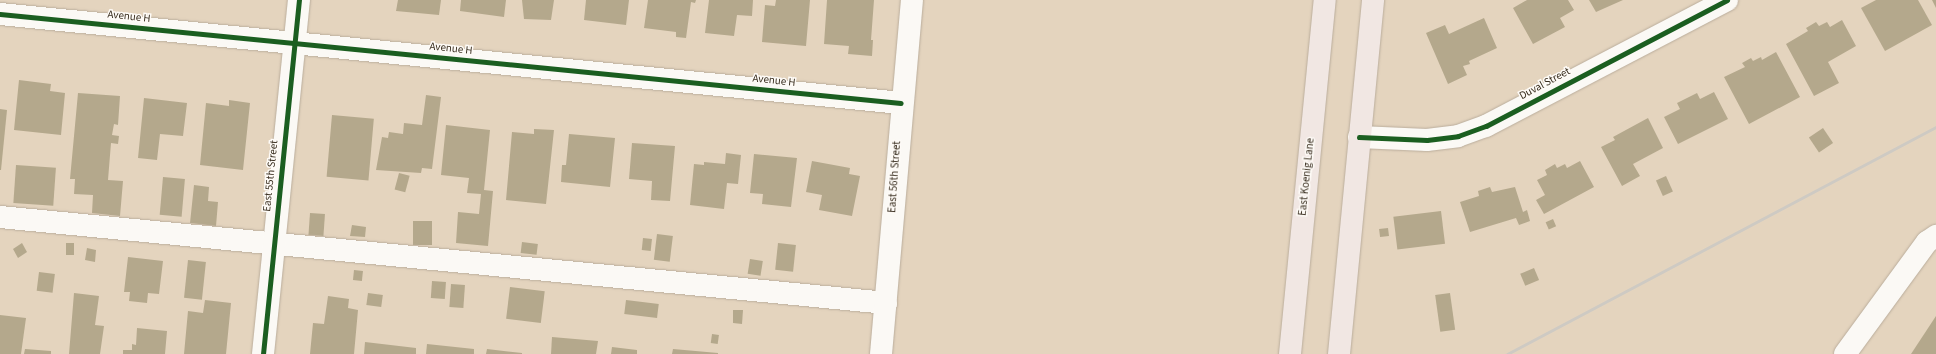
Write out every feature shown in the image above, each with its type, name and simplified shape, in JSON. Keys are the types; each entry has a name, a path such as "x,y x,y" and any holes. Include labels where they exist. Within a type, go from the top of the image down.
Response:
{"main road":[{"name":"East Koenig Lane","path":"1290,354 1325,0"},
{"path":"1339,354 1373,0"}],"street":[{"name":"East 55th Street","path":"263,354 299,0"},
{"name":"East 56th Street","path":"880,354 886,303 901,103 912,0"},
{"name":"Duval Street","path":"1359,137 1427,140 1458,136 1486,126 1727,0"},
{"name":"Avenue H","path":"0,14 901,103"},
{"path":"0,217 886,303"},
{"path":"1845,354 1927,242 1936,236"}],"building":[{"path":"398,0 441,0 439,15 396,11"},
{"path":"461,0 506,0 504,17 460,11"},
{"path":"522,0 554,0 551,20 524,19"},
{"path":"586,0 629,0 626,25 584,20"},
{"path":"648,0 696,0 695,3 691,2 686,38 676,37 676,32 644,28"},
{"path":"709,0 753,0 752,16 737,15 734,36 705,33"},
{"path":"776,0 810,0 806,46 762,42 765,5 775,6"},
{"path":"827,0 874,0 871,40 873,40 872,56 848,54 849,46 824,44"},
{"path":"1527,0 1568,0 1574,10 1560,18 1565,27 1533,44 1513,8"},
{"path":"1589,0 1623,0 1596,12"},
{"path":"1876,0 1918,0 1932,25 1885,51 1861,8"},
{"path":"1932,0 1936,0 1936,8"},
{"path":"1484,18 1497,48 1469,61 1470,64 1463,66 1467,75 1448,84 1426,33 1445,25 1449,34"},
{"path":"1842,20 1856,46 1828,62 1839,83 1814,96 1786,44 1808,31 1806,28 1816,22 1819,26 1827,22 1830,27"},
{"path":"1776,52 1800,97 1749,124 1724,77 1745,67 1742,63 1751,58 1753,61 1761,57 1762,60"},
{"path":"19,80 51,84 50,91 65,93 61,135 14,130"},
{"path":"1714,92 1728,119 1678,144 1664,117 1680,109 1677,103 1697,93 1700,99"},
{"path":"78,93 120,96 118,125 114,124 112,135 119,136 118,144 111,143 108,180 123,181 120,216 92,213 93,195 74,194 75,179 70,179"},
{"path":"426,95 441,97 432,169 422,168 421,173 376,170 382,137 388,138 389,132 403,134 404,123 422,125"},
{"path":"144,98 187,103 183,136 160,134 157,160 138,158"},
{"path":"229,100 250,103 243,170 200,165 206,103 229,106"},
{"path":"0,109 7,110 1,170 0,170"},
{"path":"332,115 374,119 368,180 327,177"},
{"path":"1648,118 1663,148 1633,164 1640,176 1622,186 1601,147 1615,140 1613,137"},
{"path":"446,125 490,130 484,190 493,191 488,246 456,243 458,212 479,214 481,194 467,193 469,178 441,175"},
{"path":"1823,128 1833,143 1819,152 1809,138"},
{"path":"534,129 554,130 546,204 506,200 512,132 534,134"},
{"path":"569,134 615,138 610,187 561,182 562,165 566,165"},
{"path":"632,143 675,146 670,201 651,200 652,181 629,179"},
{"path":"726,153 741,155 738,184 727,183 724,209 690,205 694,164 704,165 704,162 725,164"},
{"path":"754,154 797,158 791,207 762,204 763,194 750,193"},
{"path":"812,161 850,168 849,174 860,176 852,216 819,210 822,195 806,192"},
{"path":"1580,161 1594,187 1544,214 1536,200 1545,195 1537,180 1547,175 1545,170 1555,164 1557,168 1565,164 1567,168"},
{"path":"16,165 56,168 53,206 13,203"},
{"path":"399,173 410,176 405,192 395,189"},
{"path":"1666,176 1673,192 1663,196 1656,180"},
{"path":"163,177 185,179 182,217 160,215"},
{"path":"194,185 209,187 208,201 218,202 216,226 190,223"},
{"path":"1490,187 1492,192 1515,187 1523,212 1527,210 1530,221 1519,225 1516,218 1470,232 1460,202 1479,196 1478,191"},
{"path":"1441,211 1445,244 1397,250 1393,217"},
{"path":"310,213 325,214 323,236 308,235"},
{"path":"1553,219 1556,226 1549,229 1546,222"},
{"path":"413,221 432,221 432,245 413,245"},
{"path":"352,225 366,227 365,237 350,236"},
{"path":"1388,228 1389,236 1380,237 1379,229"},
{"path":"657,234 673,236 670,262 654,260"},
{"path":"643,238 652,239 651,251 642,250"},
{"path":"522,242 538,244 537,255 521,253"},
{"path":"22,243 27,252 18,258 13,249"},
{"path":"66,243 74,243 74,255 66,255"},
{"path":"778,243 796,245 793,272 775,270"},
{"path":"87,248 96,250 95,262 85,260"},
{"path":"128,257 163,261 159,294 148,293 147,303 129,301 130,292 124,292"},
{"path":"750,259 763,261 760,276 748,274"},
{"path":"188,260 206,262 202,300 184,298"},
{"path":"1534,268 1539,280 1525,286 1520,274"},
{"path":"354,270 363,271 362,281 353,280"},
{"path":"39,272 55,274 53,293 37,291"},
{"path":"432,281 446,282 445,299 431,298"},
{"path":"451,284 465,285 463,308 449,307"},
{"path":"510,287 545,291 541,323 506,319"},
{"path":"74,293 99,296 95,325 104,326 100,354 69,354"},
{"path":"368,293 383,295 381,307 366,305"},
{"path":"1450,293 1455,330 1440,332 1435,295"},
{"path":"328,296 349,299 348,308 358,310 354,354 310,354 313,323 324,324"},
{"path":"205,300 231,303 226,354 184,354 188,311 203,313"},
{"path":"626,300 659,304 657,318 624,314"},
{"path":"733,310 743,310 742,324 733,323"},
{"path":"0,315 26,318 21,354 0,354"},
{"path":"1936,316 1936,354 1911,354"},
{"path":"137,328 167,331 165,354 123,354 123,350 132,350 132,344 136,345"},
{"path":"712,334 719,335 718,344 711,343"},
{"path":"552,337 598,341 596,354 551,354"},
{"path":"365,342 416,348 416,354 364,354"},
{"path":"427,344 474,349 474,354 426,354"},
{"path":"612,347 637,350 637,354 611,354"},
{"path":"25,349 51,351 51,354 24,354"},
{"path":"487,349 522,353 522,354 486,354"},
{"path":"673,349 718,353 718,354 672,354"}],"railway":[{"path":"1507,354 1936,127"}],"cycle path":[{"path":"263,354 299,0"},
{"path":"1359,137 1427,140 1458,136 1486,126 1727,0"},
{"path":"0,14 901,103"}]}
